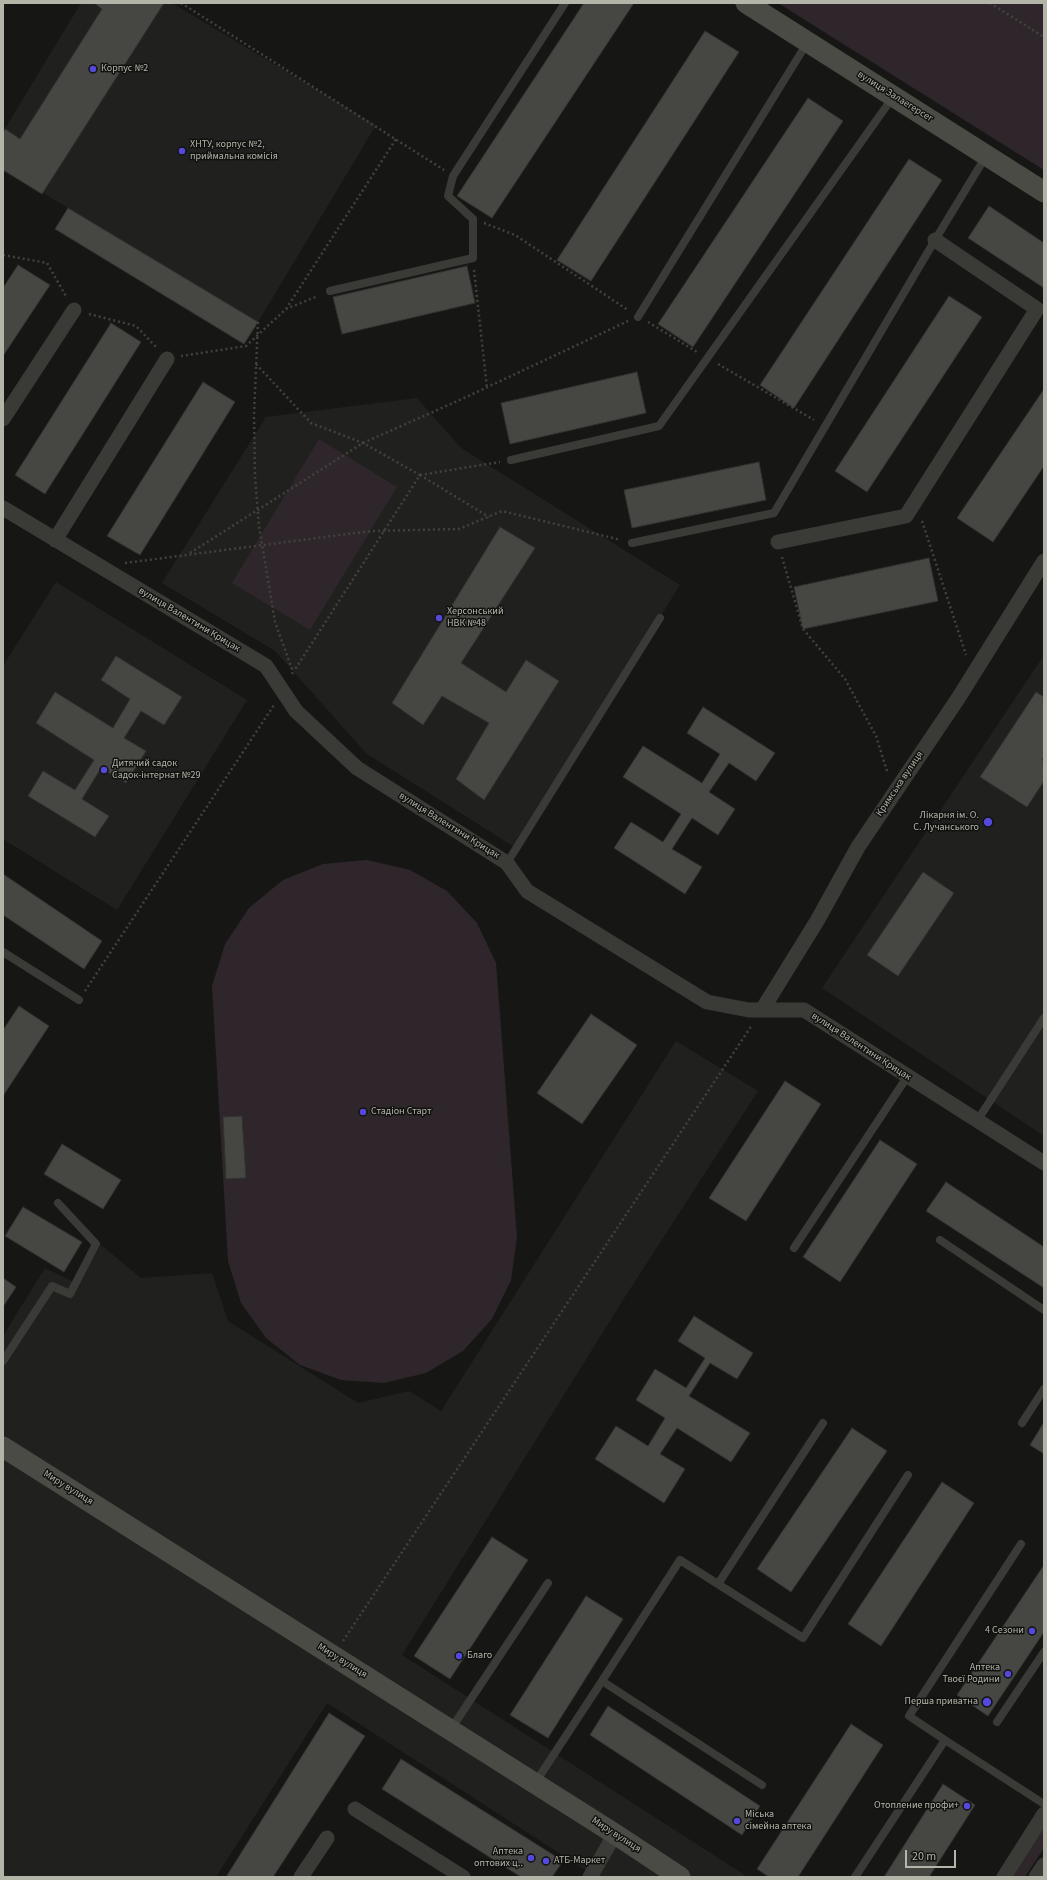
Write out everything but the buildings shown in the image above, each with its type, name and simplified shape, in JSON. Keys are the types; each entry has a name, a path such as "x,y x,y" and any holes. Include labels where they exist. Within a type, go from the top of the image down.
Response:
{"street":[{"name":"вулиця Залаегерсег","path":"746,3 1044,192"},
{"path":"778,542 906,516 1038,309 935,240"},
{"path":"3,420 74,310"},
{"path":"55,540 167,359"},
{"name":"вулиця Валентини Крицак","path":"3,508 266,666 296,712 356,768 507,863 527,891 707,1002 749,1010 804,1010 1044,1163"},
{"name":"Кримська вулиця","path":"762,1010 817,921 858,847 973,675 1044,561"},
{"name":"Миру вулиця","path":"3,1447 535,1783 680,1877"},
{"path":"355,1809 463,1877"},
{"path":"1004,1877 1044,1814"},
{"path":"590,1877 615,1834"},
{"path":"301,1877 327,1838"},
{"path":"1036,1877 1044,1865"}],"lane":[{"path":"330,291 473,258 473,219 448,196 453,176 565,3"},
{"path":"638,317 808,42"},
{"path":"511,460 659,426 894,96"},
{"path":"632,543 774,513 935,240 987,156"},
{"path":"507,863 660,618"},
{"path":"4,954 79,1000"},
{"path":"977,1121 1044,1018"},
{"path":"794,1248 907,1077"},
{"path":"3,1361 52,1286 70,1294 96,1244 58,1203"},
{"path":"940,1240 1044,1310"},
{"path":"1022,1423 1044,1388"},
{"path":"718,1584 823,1423"},
{"path":"535,1783 680,1560 802,1638 908,1475"},
{"path":"1021,1544 909,1716 1044,1804"},
{"path":"450,1730 548,1583"},
{"path":"997,1722 1043,1657"},
{"path":"602,1681 762,1786"},
{"path":"855,1877 945,1740"}],"path":[{"path":"181,3 453,176"},
{"path":"990,3 1044,37"},
{"path":"3,255 46,263 74,310 136,326 167,359 246,346 286,309 396,139"},
{"path":"473,258 486,388"},
{"path":"286,309 330,291"},
{"path":"188,555 363,443 486,388 638,317"},
{"path":"258,322 255,446 258,510 275,622 293,672"},
{"path":"256,364 311,423 363,443 420,475 488,517"},
{"path":"79,1000 282,691 420,475 511,460"},
{"path":"915,501 973,675"},
{"path":"99,566 371,531 459,529 502,511 632,543"},
{"path":"778,542 803,629 848,685 876,736 894,794"},
{"path":"333,1655 762,1010"}],"shaded area":[{"name":"ХНТУ, корпус №2, приймальна комісія","path":"81,3 172,3 376,125 258,322 3,169 3,132"},
{"path":"778,3 1044,3 1044,170"},
{"name":"Херсонський НВК №48","path":"417,398 461,448 680,585 516,848 367,754 275,651 162,583 266,417"},
{"path":"319,439 397,487 310,630 232,583"},
{"name":"Дитячий садок Садок-інтернат №29","path":"56,582 247,700 117,910 3,839 3,666"},
{"name":"Лікарня ім. О. С. Лучанського","path":"1044,655 1044,1136 822,988"},
{"name":"Стадіон Старт","path":"367,860 410,870 447,891 477,923 496,963 517,1237 511,1280 492,1319 463,1351 426,1373 384,1383 341,1380 300,1365 266,1338 241,1303 228,1261 212,986 225,944 249,908 283,880 323,864"},
{"path":"676,1041 758,1091 623,1300 402,1655 748,1877 596,1877 327,1703 216,1877 3,1877 3,1336 45,1268 78,1284 101,1245 141,1278 212,1273 228,1321 358,1403 409,1391 441,1411"},
{"path":"1044,1827 1044,1848 1025,1877 1013,1877"}],"place":[{"name":"Корпус №2","path":"93,69"},
{"name":"ХНТУ, корпус №2, приймальна комісія","path":"182,151"},
{"name":"Херсонський НВК №48","path":"439,618"},
{"name":"Дитячий садок Садок-інтернат №29","path":"104,770"},
{"name":"Лікарня ім. О. С. Лучанського","path":"988,822"},
{"name":"Стадіон Старт","path":"363,1112"},
{"name":"4 Сезони","path":"1032,1631"},
{"name":"Благо","path":"459,1656"},
{"name":"Аптека Твоєї Родини","path":"1008,1674"},
{"name":"Перша приватна","path":"987,1702"},
{"name":"Отопление профи+","path":"967,1806"},
{"name":"Міська сімейна аптека","path":"737,1821"},
{"name":"Аптека оптових ц‥","path":"531,1858"},
{"name":"АТБ-Маркет","path":"546,1861"}]}
